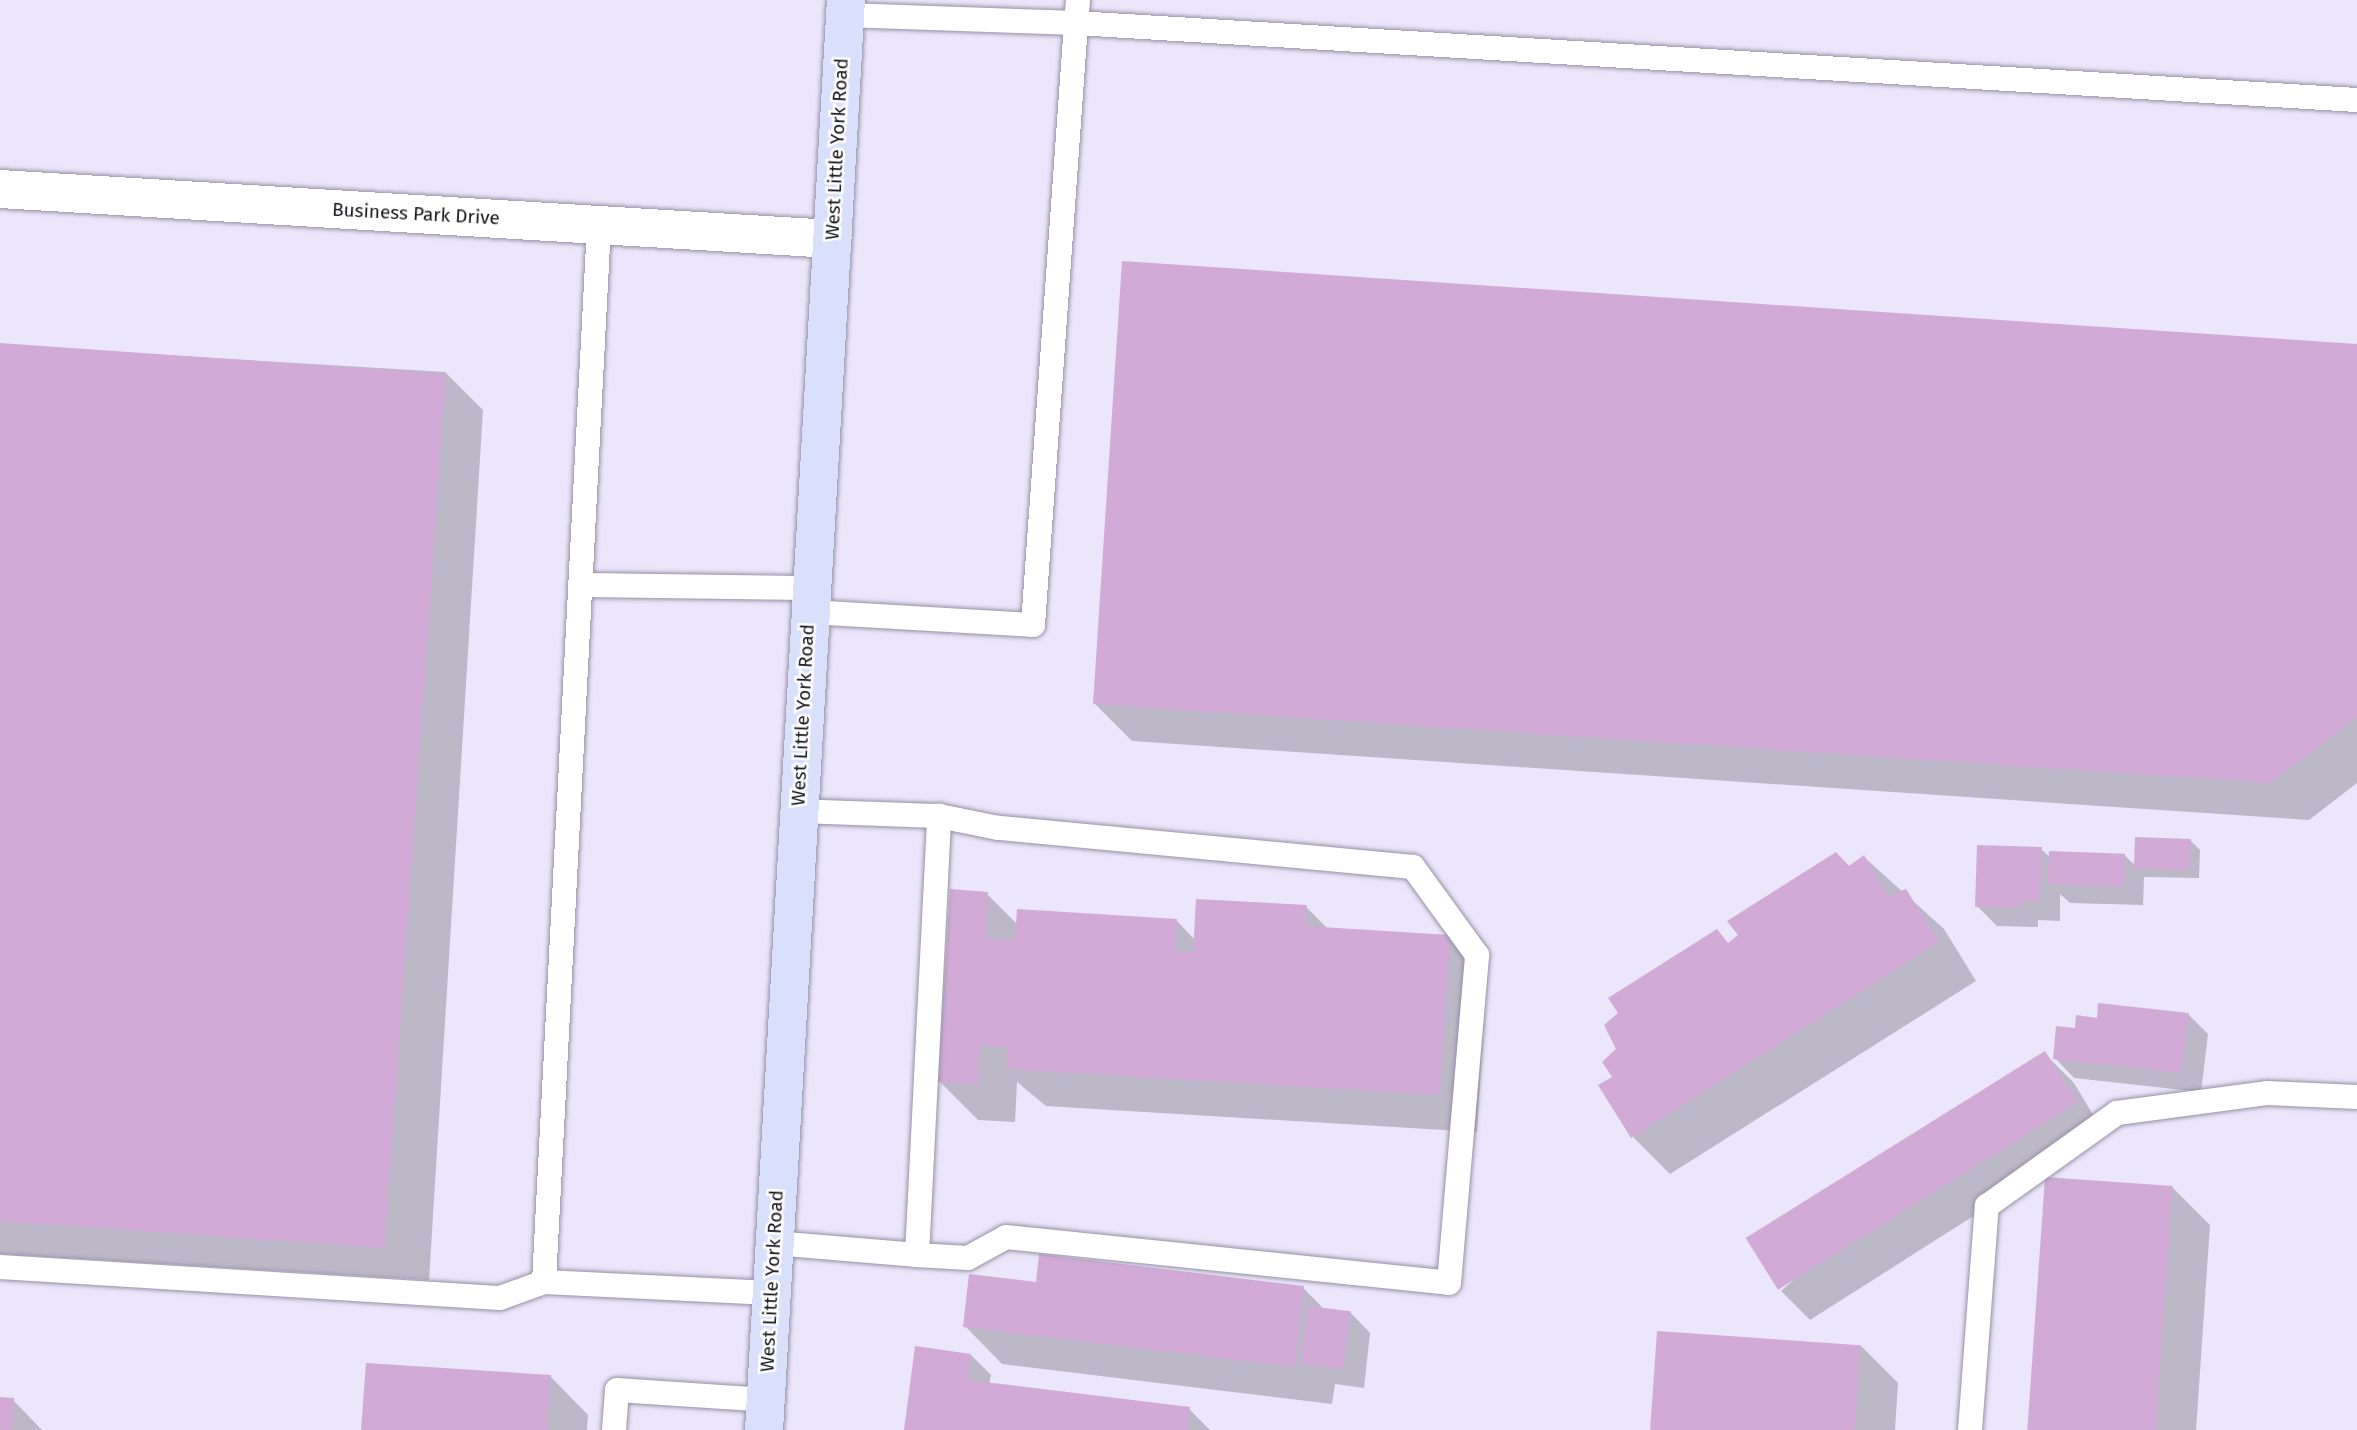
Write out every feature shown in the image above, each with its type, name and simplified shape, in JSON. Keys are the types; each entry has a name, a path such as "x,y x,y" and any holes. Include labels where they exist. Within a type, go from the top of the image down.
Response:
{"main road":[{"name":"West Little York Road","path":"765,1415 809,600 846,7"}],"street":[{"name":"Business Park Drive","path":"0,189 832,239"}],"lane":[{"path":"846,7 1077,12 2357,100"},
{"path":"580,585 809,600 1033,625 1077,12"},
{"path":"544,1282 599,225"},
{"path":"774,1243 968,1258 1006,1237 1449,1283 1477,955 1413,867 998,828 939,816 797,811"},
{"path":"917,1255 939,816"},
{"path":"1970,1430 1987,1206 2117,1113 2267,1093 2357,1097"},
{"path":"0,1267 500,1298 544,1282 771,1293"},
{"path":"614,1430 617,1390 765,1415"}],"building":[{"path":"1122,261 2357,344 2357,717 2271,783 1093,704"},
{"path":"0,343 446,374 385,1248 0,1221"},
{"path":"2135,837 2191,839 2190,870 2134,868"},
{"path":"1977,845 2042,847 2040,902 2019,901 2019,908 1975,907"},
{"path":"2049,851 2125,854 2124,887 2048,884"},
{"path":"1836,852 1849,866 1864,855 1888,896 1906,889 1939,942 1631,1138 1598,1085 1612,1077 1602,1062 1616,1049 1604,1025 1618,1013 1608,998 1717,929 1728,943 1738,935 1727,921"},
{"path":"950,889 988,892 986,938 1015,940 1017,909 1177,919 1175,951 1193,952 1196,899 1307,905 1305,926 1450,935 1440,1095 1006,1069 1008,1047 980,1045 978,1085 938,1082"},
{"path":"2098,1003 2189,1013 2182,1073 2053,1059 2056,1026 2075,1028 2076,1015 2097,1018"},
{"path":"2045,1051 2077,1103 1778,1290 1746,1238"},
{"path":"2045,1177 2173,1186 2156,1430 2027,1430"},
{"path":"1039,1254 1304,1286 1295,1367 963,1327 969,1274 1036,1282"},
{"path":"1308,1306 1351,1311 1344,1369 1301,1364"},
{"path":"1657,1331 1861,1345 1855,1430 1650,1430"},
{"path":"915,1346 971,1354 968,1380 1190,1407 1187,1430 904,1430"},
{"path":"366,1363 551,1375 548,1430 361,1430"},
{"path":"0,1397 14,1398 12,1430 0,1430"}]}
